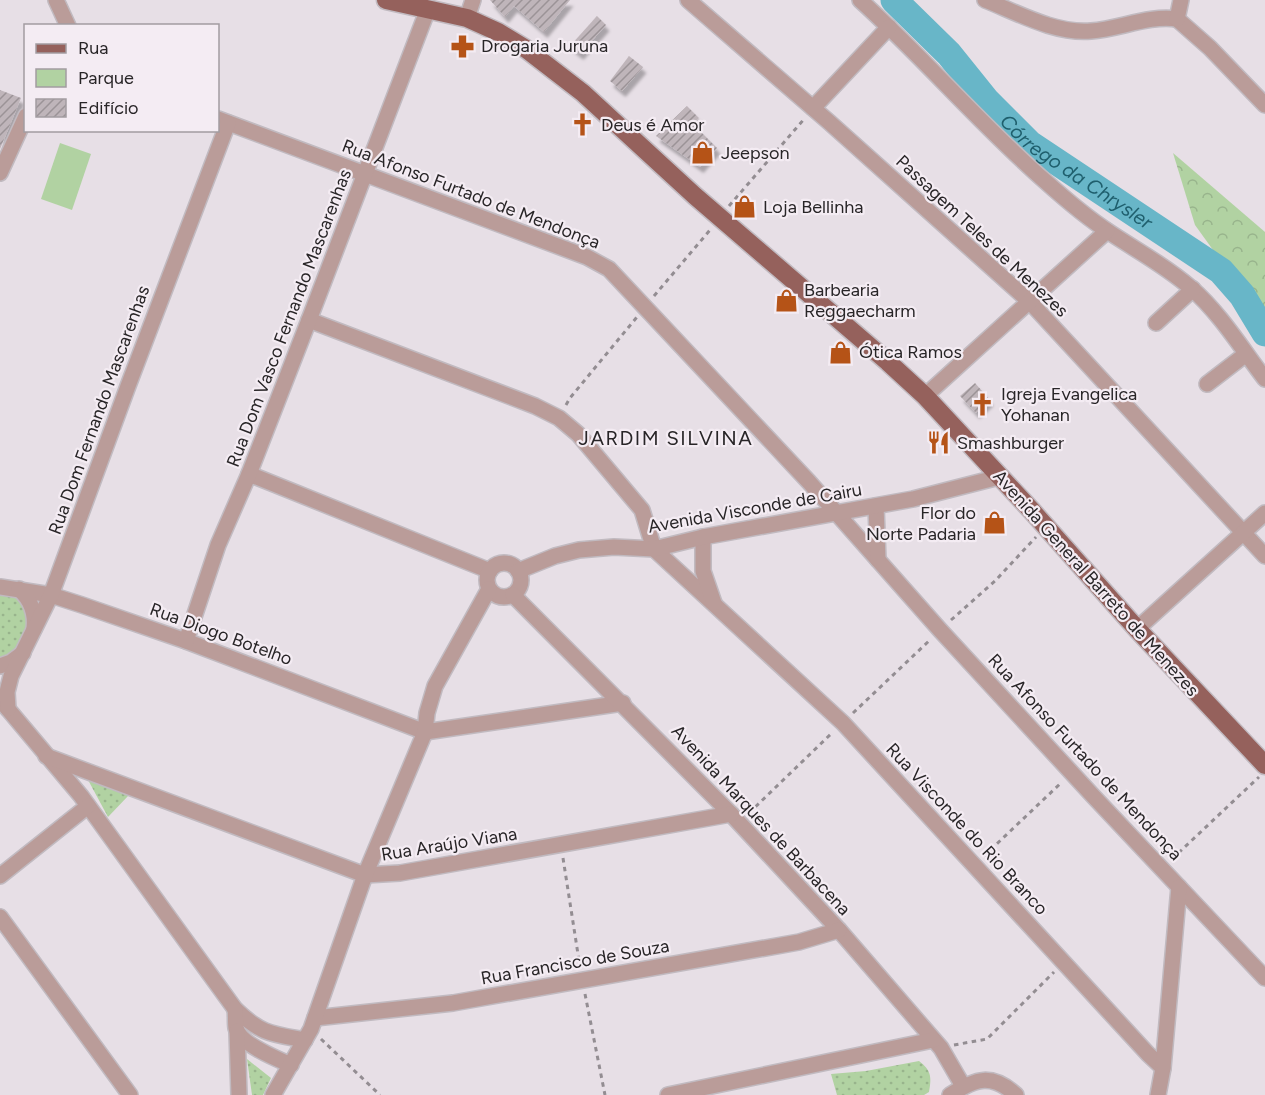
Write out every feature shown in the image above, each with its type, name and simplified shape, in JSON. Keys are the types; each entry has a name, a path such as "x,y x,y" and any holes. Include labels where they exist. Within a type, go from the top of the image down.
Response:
{"main road":[{"name":"Avenida General Barreto de Menezes","path":"386,0 438,7 498,32 526,49 584,93 695,196 721,216 925,396 1137,629 1265,765"}],"street":[{"path":"56,0 67,24"},
{"path":"467,18 472,0"},
{"name":"Passagem Teles de Menezes","path":"688,0 1029,301 1265,556"},
{"path":"860,0 1045,182 1107,231 1172,272 1193,289 1211,308 1265,379"},
{"path":"985,0 1062,29 1089,31 1116,28 1154,19 1177,19 1210,48 1265,105"},
{"path":"1177,19 1181,0"},
{"name":"Rua Dom Vasco Fernando Mascarenhas","path":"186,641 218,545 249,474 366,174 438,7"},
{"path":"813,108 890,27"},
{"path":"0,173 24,120"},
{"name":"Rua Afonso Furtado de Mendonça","path":"223,121 587,257 609,270 1072,773 1265,978"},
{"name":"Rua Dom Fernando Mascarenhas","path":"4,704 9,681 51,595 223,121"},
{"path":"925,396 1107,231"},
{"path":"1156,323 1193,289"},
{"path":"309,320 535,406 559,418 578,434 642,510 654,549"},
{"path":"1207,384 1246,354"},
{"path":"249,474 490,571"},
{"name":"Avenida Visconde de Cairu","path":"518,571 555,556 579,550 614,547 654,549 703,537 913,499 999,477"},
{"path":"876,506 878,561"},
{"path":"1137,629 1265,513"},
{"name":"Rua Visconde do Rio Branco","path":"703,537 703,571 715,606"},
{"name":"Rua Visconde do Rio Branco","path":"654,549 843,723 1163,1068"},
{"path":"502,564 511,565 518,571 520,586 513,595 497,596 489,589 487,580 490,571 502,564"},
{"name":"Rua Diogo Botelho","path":"0,587 51,595 426,725"},
{"path":"19,589 32,606 34,630"},
{"path":"273,1095 310,1029 365,875 440,696 446,667 489,589"},
{"name":"Avenida Marques de Barbacena","path":"513,595 735,818 838,930 937,1044 963,1086"},
{"path":"0,666 11,662 23,653"},
{"path":"4,704 88,806 235,1009 239,1095"},
{"path":"426,725 623,704"},
{"name":"Rua Araújo Viana","path":"46,756 365,875 400,873 735,818"},
{"path":"0,876 88,806"},
{"path":"1158,1095 1163,1068 1179,887"},
{"path":"0,917 130,1095"},
{"name":"Rua Francisco de Souza","path":"235,1009 247,1020 271,1035 799,942 838,930"},
{"path":"237,1031 246,1041 265,1054 291,1065"},
{"path":"668,1095 937,1044"},
{"path":"950,1095 963,1086 984,1079 1002,1083 1016,1095"}],"path":[{"path":"559,418 570,398 813,108"},
{"path":"735,818 843,723 995,580 1046,527"},
{"path":"1161,868 1265,772"},
{"path":"974,865 1072,773"},
{"path":"937,1044 987,1039 1064,963"},
{"path":"310,1029 380,1095"}],"green space":[{"path":"60,143 91,154 72,210 41,199"},
{"path":"1173,153 1265,232 1265,322 1195,225"},
{"path":"0,589 15,597 23,606 28,618 28,631 15,653 0,660"},
{"path":"87,778 129,795 108,817"},
{"path":"247,1059 271,1078 263,1095 252,1095"},
{"path":"919,1061 928,1071 930,1078 929,1092 924,1095 837,1095 831,1074 866,1071"}],"building":[{"path":"490,0 570,0 544,32 514,6 505,17"},
{"path":"597,16 606,25 580,54 570,46"},
{"path":"629,56 643,67 622,91 610,81"},
{"path":"0,90 21,98 0,149"},
{"path":"687,106 699,118 693,124 717,148 700,167 656,136"},
{"path":"975,383 990,400 976,413 960,396"}],"waterway":[{"name":"Córrego da Chrysler","path":"894,0 949,54 986,100 1030,144 1221,271 1242,295 1265,333"}],"place":[{"name":"Drogaria Juruna","path":"463,46"},
{"name":"Deus é Amor","path":"583,125"},
{"name":"Jeepson","path":"703,153"},
{"name":"Loja Bellinha","path":"745,207"},
{"name":"Barbearia Reggaecharm","path":"786,300"},
{"name":"Ótica Ramos","path":"841,352"},
{"name":"Igreja Evangelica Yohanan","path":"983,404"},
{"name":"Smashburger","path":"939,443"},
{"name":"Flor do Norte Padaria","path":"994,523"}],"district":[{"name":"JARDIM SILVINA","path":"666,438"}]}
